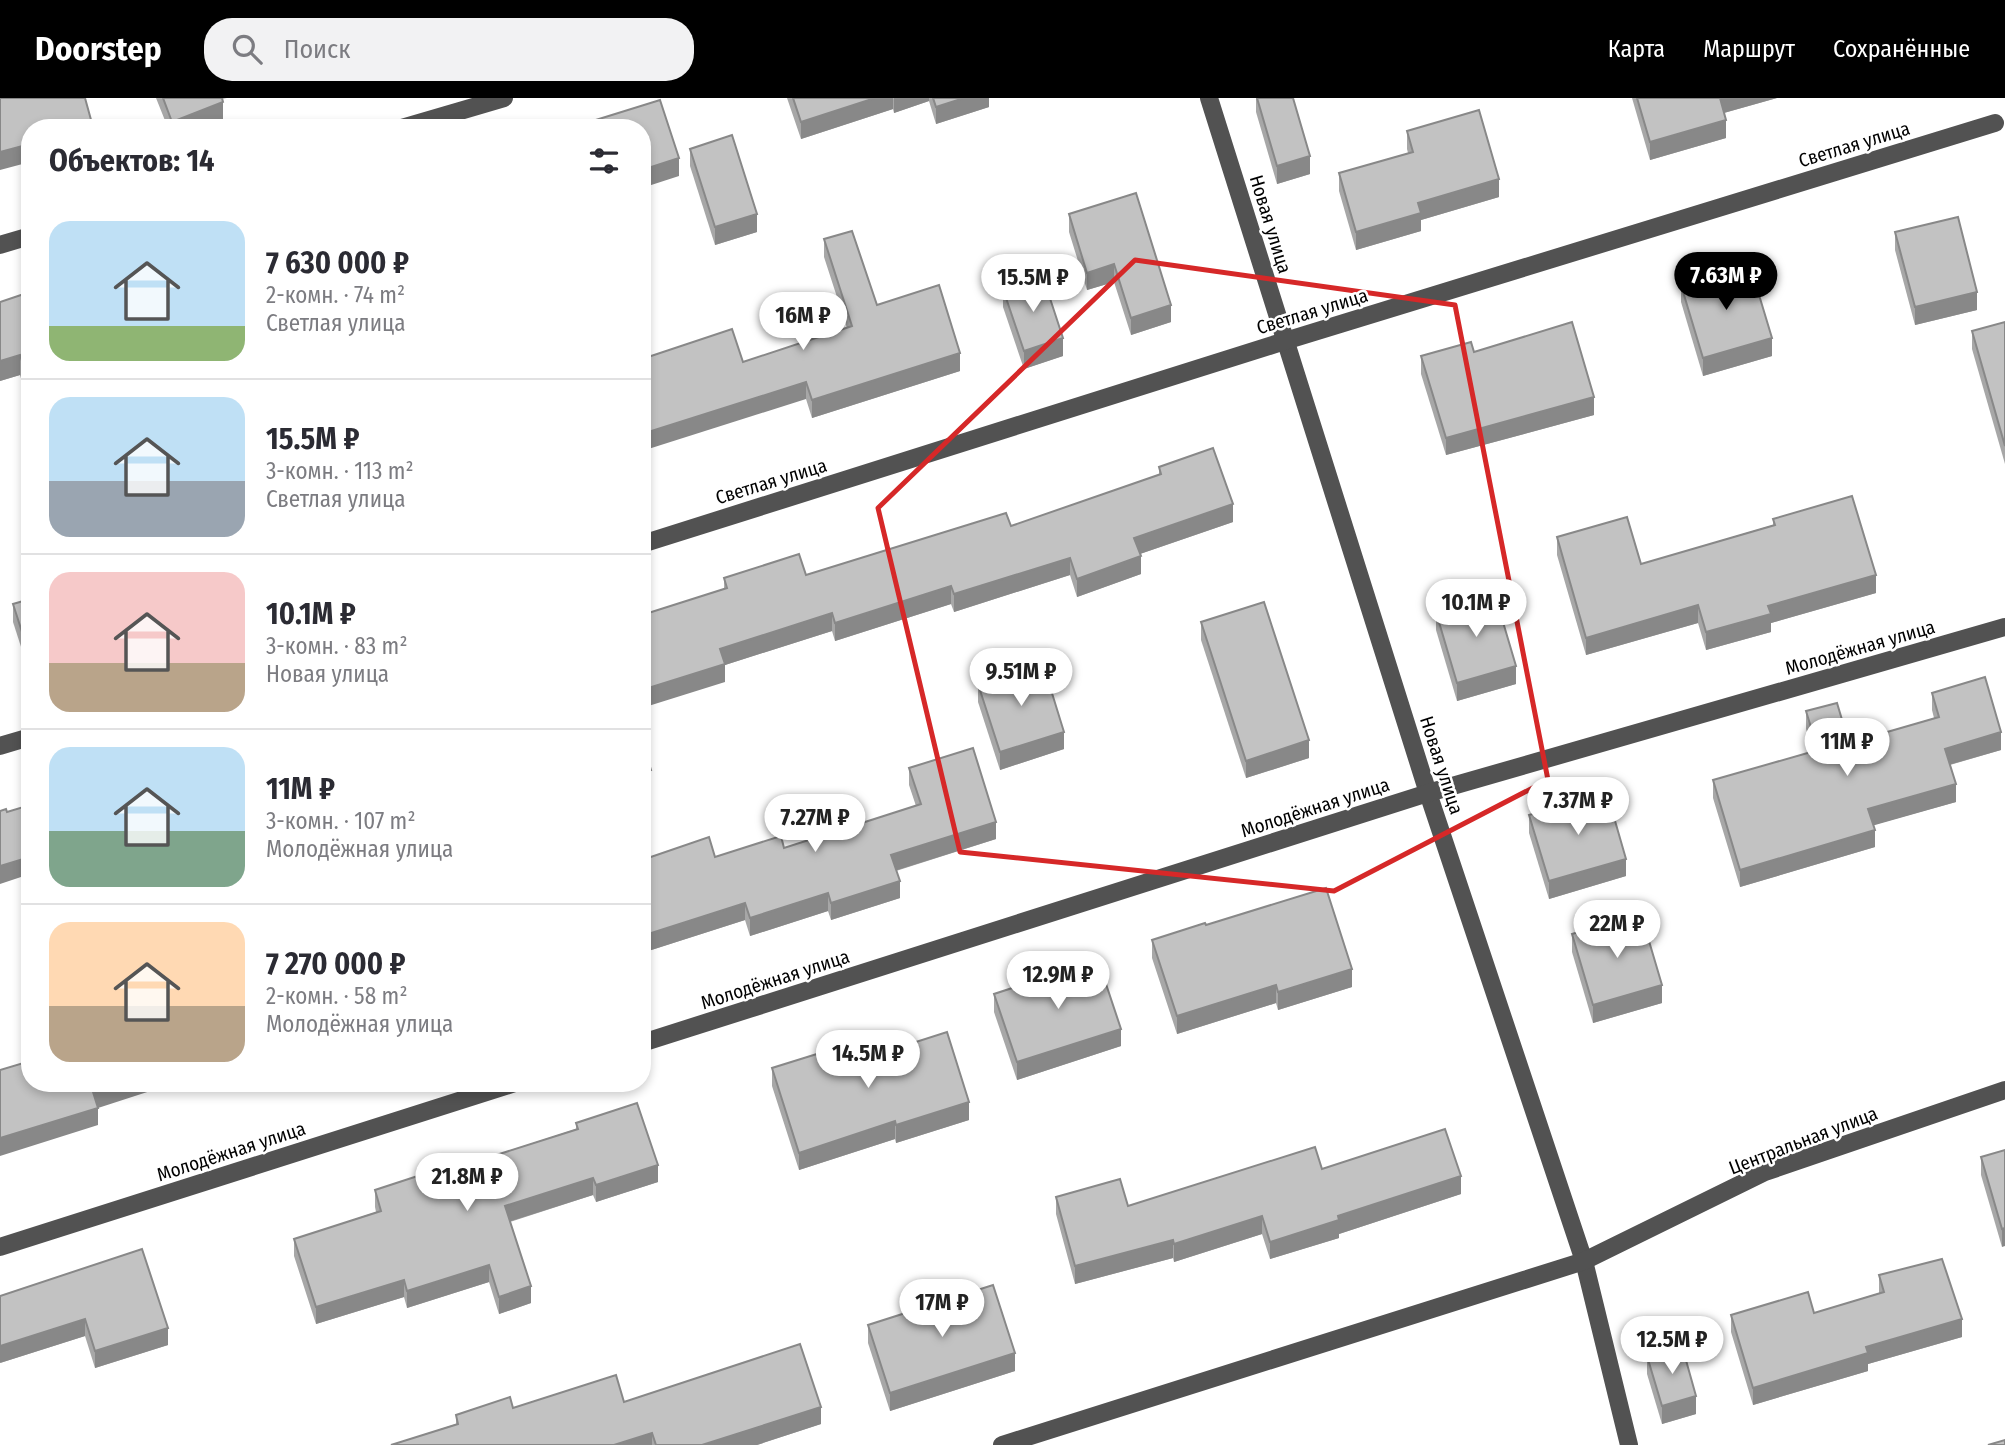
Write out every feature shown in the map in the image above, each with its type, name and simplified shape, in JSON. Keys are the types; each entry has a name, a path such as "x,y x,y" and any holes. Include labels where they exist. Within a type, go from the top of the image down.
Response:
{"street":[{"path":"433,119 504,98"},
{"name":"Новая улица","path":"1209,98 1428,793 1584,1261 1629,1445"},
{"name":"Светлая улица","path":"651,541 1286,341 1995,123"},
{"path":"0,244 21,238"},
{"name":"Молодёжная улица","path":"651,1040 1428,793 2005,627"},
{"path":"0,746 21,740"},
{"name":"Центральная улица","path":"1002,1445 1584,1261 1765,1172 2005,1090"},
{"name":"Молодёжная улица","path":"0,1247 487,1092"}],"highlighted area":[{"path":"1135,260 1455,305 1548,780 1334,891 960,852 878,508"}],"building":[{"path":"0,98 85,98 91,119 21,119 21,146 0,152"},
{"path":"163,98 222,98 223,102 180,119 171,119"},
{"path":"793,98 875,98 801,122"},
{"path":"933,98 964,98 936,107"},
{"path":"1257,98 1293,98 1310,156 1277,166"},
{"path":"1637,98 1720,98 1726,120 1650,142"},
{"path":"660,100 679,158 651,167 651,119 599,119"},
{"path":"1479,110 1499,179 1418,203 1421,213 1356,232 1339,173 1413,152 1407,131"},
{"path":"732,135 757,214 715,227 690,149"},
{"path":"1136,193 1171,305 1131,318 1114,264 1087,273 1069,214"},
{"path":"1958,217 1977,292 1915,307 1895,232"},
{"path":"852,231 877,305 939,285 960,353 812,400 806,382 651,431 651,356 732,329 743,362 852,326 824,239"},
{"path":"1750,265 1772,338 1703,358 1681,285"},
{"path":"1043,277 1063,338 1024,351 1003,289"},
{"path":"21,295 21,358 20,355 0,361 0,302"},
{"path":"1572,322 1594,397 1446,438 1421,356 1471,342 1474,352"},
{"path":"2005,322 2005,446 1972,331"},
{"path":"1213,448 1233,504 1134,538 1141,556 1077,579 1070,558 954,594 951,586 835,623 832,613 720,649 725,664 651,687 651,612 727,588 724,578 799,554 806,575 1006,513 1011,526 1161,474 1159,467"},
{"path":"1852,496 1876,575 1768,606 1771,614 1706,632 1698,605 1586,638 1557,537 1627,517 1641,564 1775,525 1773,519"},
{"path":"1495,595 1516,666 1457,683 1436,612"},
{"path":"21,602 21,629 13,604"},
{"path":"1264,602 1309,740 1246,761 1201,622"},
{"path":"1043,664 1064,732 1000,752 978,684"},
{"path":"1985,677 2001,732 1945,749 1956,784 1868,809 1875,830 1740,870 1713,780 1818,750 1806,711 1837,703 1849,743 1939,717 1932,693"},
{"path":"973,748 996,822 891,855 900,881 831,903 828,893 750,918 745,903 651,933 651,857 709,837 715,857 781,836 784,848 921,804 909,768"},
{"path":"1607,793 1626,859 1549,881 1529,815"},
{"path":"21,808 21,860 0,866 0,811 6,809 7,812"},
{"path":"1326,888 1352,969 1278,992 1276,985 1177,1016 1152,940"},
{"path":"1641,914 1662,985 1593,1005 1572,934"},
{"path":"1098,960 1121,1029 1017,1062 994,994"},
{"path":"947,1032 969,1102 896,1125 895,1121 799,1153 772,1068 836,1048 841,1066"},
{"path":"21,1064 21,1092 93,1092 98,1108 0,1138 0,1070"},
{"path":"637,1103 658,1165 596,1185 593,1178 505,1206 531,1286 499,1297 489,1265 407,1291 404,1280 316,1307 294,1239 381,1211 375,1190 445,1167 446,1171 578,1129 576,1123"},
{"path":"1445,1129 1461,1176 1338,1216 1339,1220 1270,1242 1262,1216 1174,1244 1173,1240 1075,1266 1056,1197 1120,1179 1128,1206 1315,1147 1322,1169"},
{"path":"2005,1150 2005,1228 2002,1229 1981,1157"},
{"path":"142,1249 168,1328 95,1351 85,1319 0,1346 0,1296"},
{"path":"1942,1259 1962,1319 1866,1347 1868,1353 1753,1388 1731,1315 1808,1292 1814,1313 1884,1292 1879,1275"},
{"path":"993,1285 1015,1353 890,1393 868,1325"},
{"path":"800,1344 821,1407 702,1445 656,1445 652,1433 614,1445 391,1445 458,1424 456,1415 510,1397 513,1408 616,1375 624,1402"},
{"path":"1682,1346 1696,1396 1662,1406 1647,1356"},
{"path":"2005,1440 2005,1445 1988,1445"}]}
